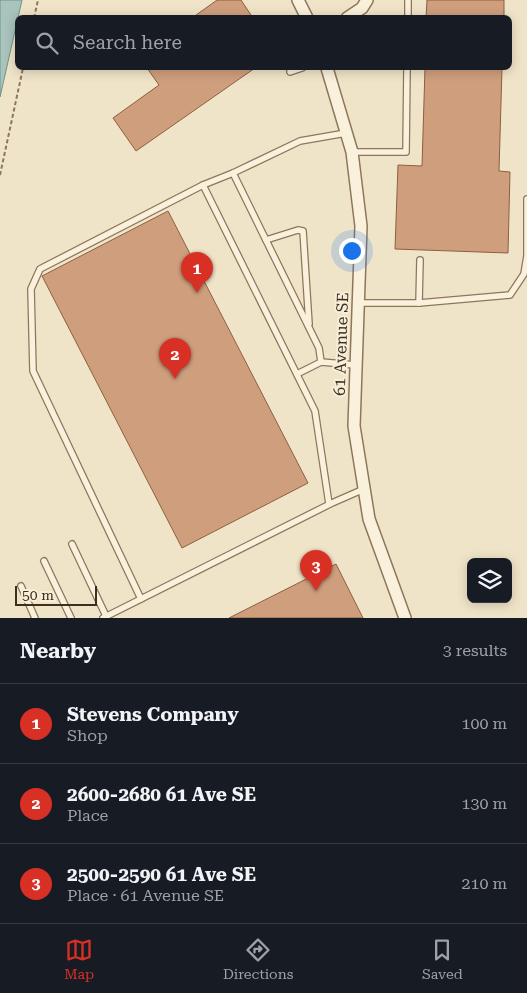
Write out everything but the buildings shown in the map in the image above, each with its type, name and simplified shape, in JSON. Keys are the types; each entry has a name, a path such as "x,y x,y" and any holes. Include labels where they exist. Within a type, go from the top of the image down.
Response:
{"street":[{"path":"298,0 306,15"},
{"path":"352,15 362,8 367,0"},
{"name":"61 Avenue SE","path":"327,70 352,152 361,226 354,426 369,519 405,618"}],"lane":[{"path":"408,0 408,15"},
{"path":"290,72 296,70"},
{"path":"352,152 406,152 408,70"},
{"path":"141,599 33,370 30,289 40,269 203,185 234,173 300,141 346,132"},
{"path":"234,173 319,348 321,362"},
{"path":"203,185 315,411 329,504"},
{"path":"358,302 419,303 510,295 524,274 527,256 527,199"},
{"path":"266,240 298,230 303,232 310,329"},
{"path":"419,303 420,260"},
{"path":"297,374 321,362 356,366"},
{"path":"72,544 104,617 329,504 364,490"},
{"path":"44,560 71,618"},
{"path":"21,586 35,618"}],"path":[{"path":"35,15 38,0"},
{"path":"0,175 23,70"}],"water":[{"path":"0,0 22,0 19,15 15,15 15,31 0,97"}],"place":[{"name":"Stevens Company","path":"197,293"},
{"name":"2600-2680 61 Ave SE","path":"175,379"},
{"name":"2500-2590 61 Ave SE","path":"316,591"}]}
